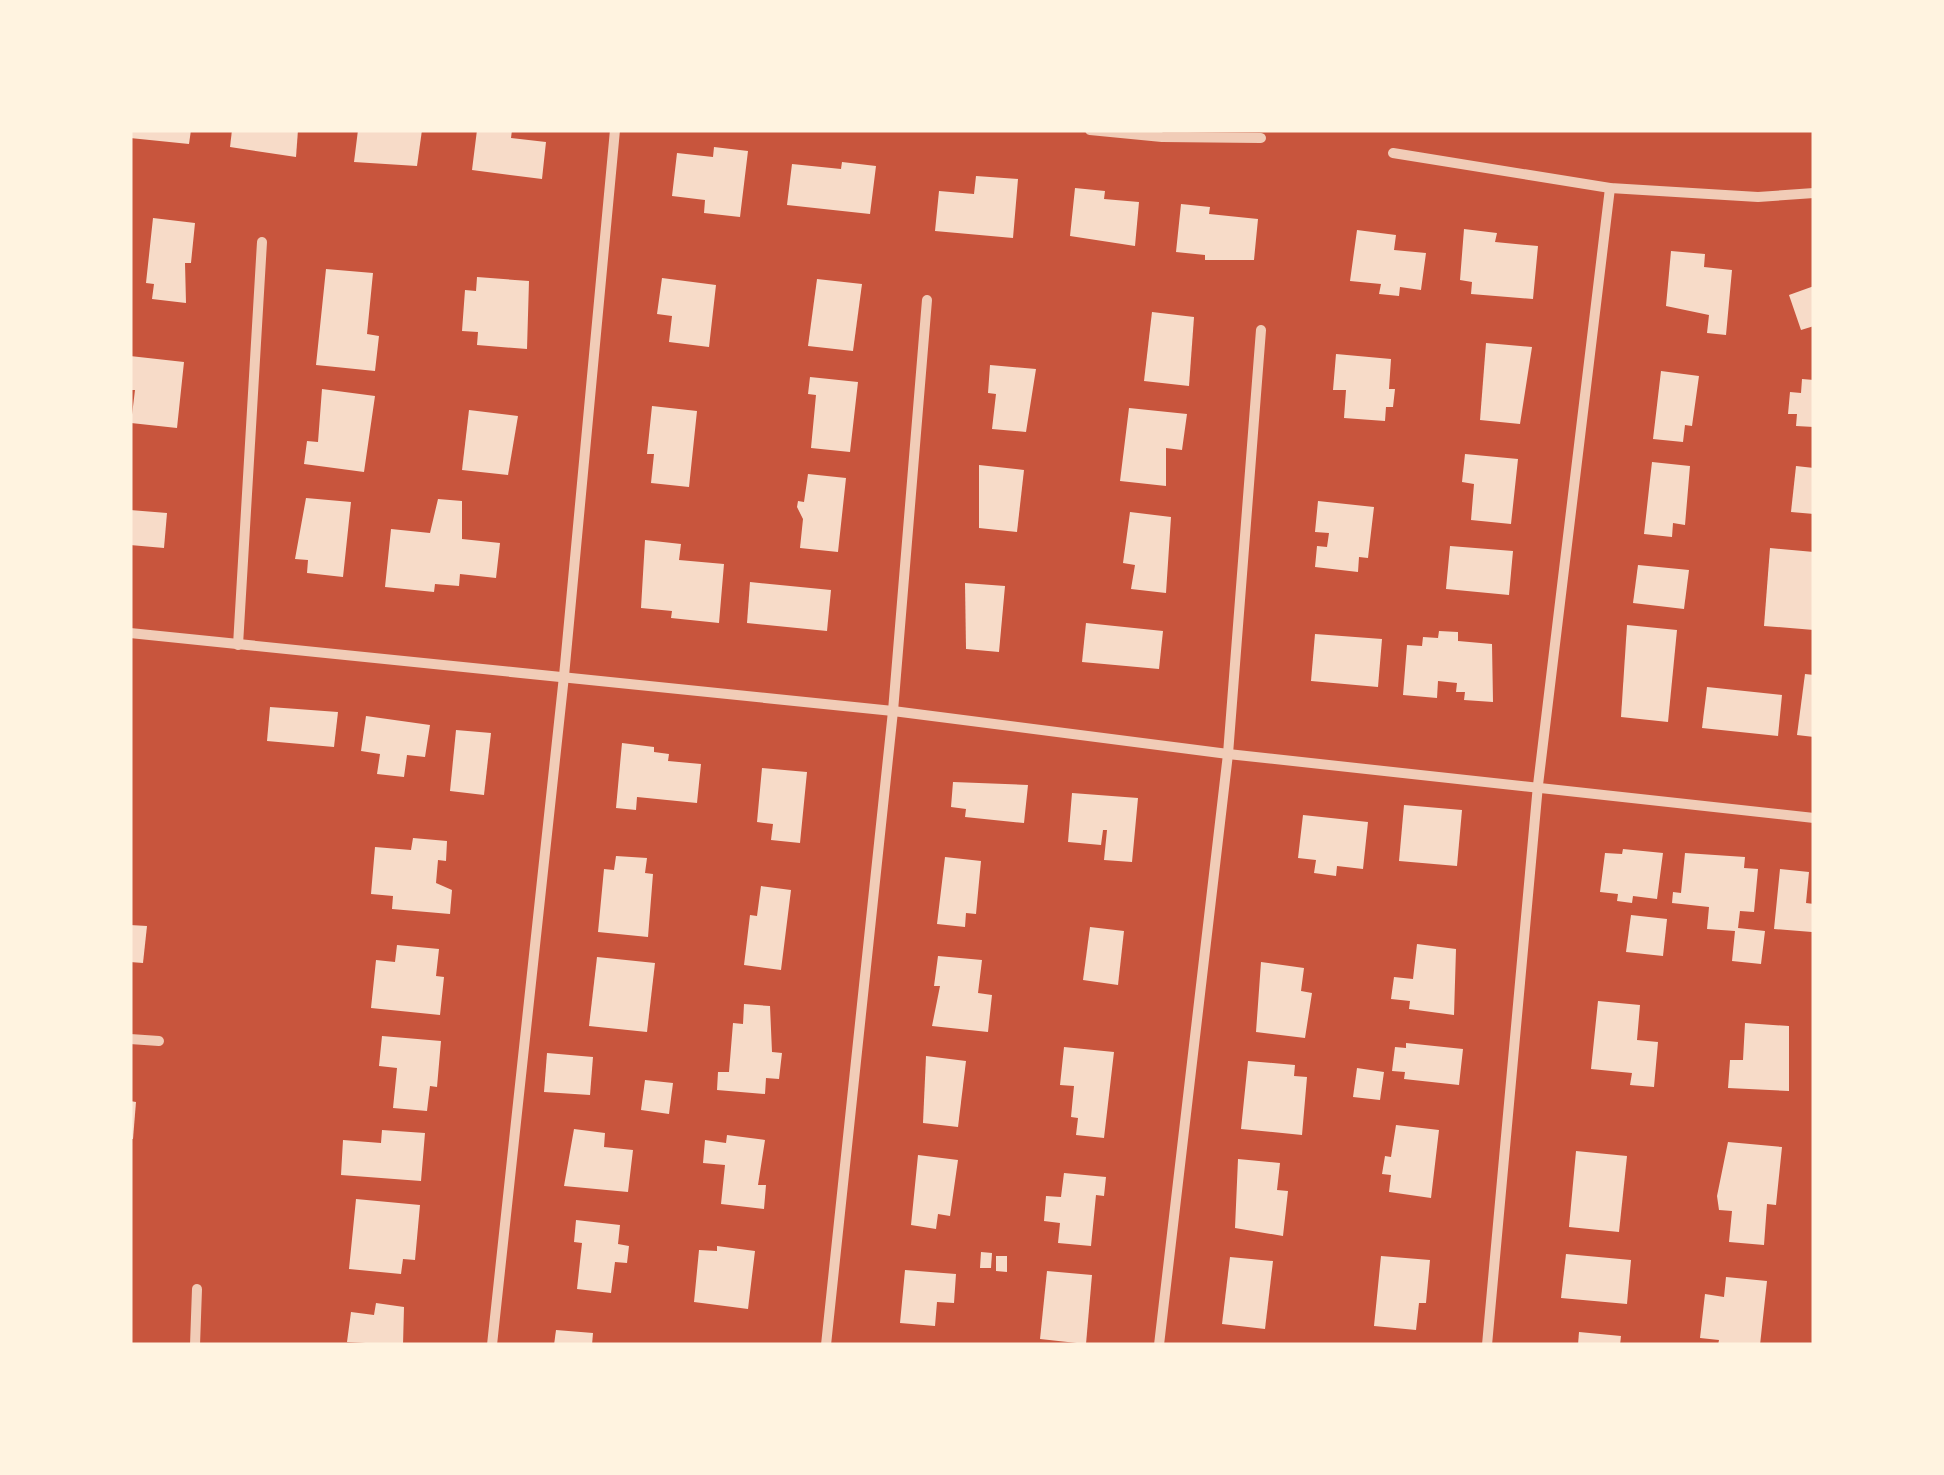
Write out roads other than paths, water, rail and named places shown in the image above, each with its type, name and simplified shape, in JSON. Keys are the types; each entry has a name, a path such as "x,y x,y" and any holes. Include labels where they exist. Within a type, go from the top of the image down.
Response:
{"street":[{"path":"492,1345 564,676 615,130"},
{"path":"1090,130 1162,137 1261,138"},
{"path":"1393,153 1610,188 1758,197 1814,192"},
{"path":"1487,1345 1538,785 1610,188"},
{"path":"238,645 262,242"},
{"path":"826,1345 893,711 927,300"},
{"path":"1159,1345 1228,754 1261,330"},
{"path":"130,633 893,711 1228,754 1814,818"},
{"path":"130,1039 159,1041"},
{"path":"195,1345 198,1289"}]}
